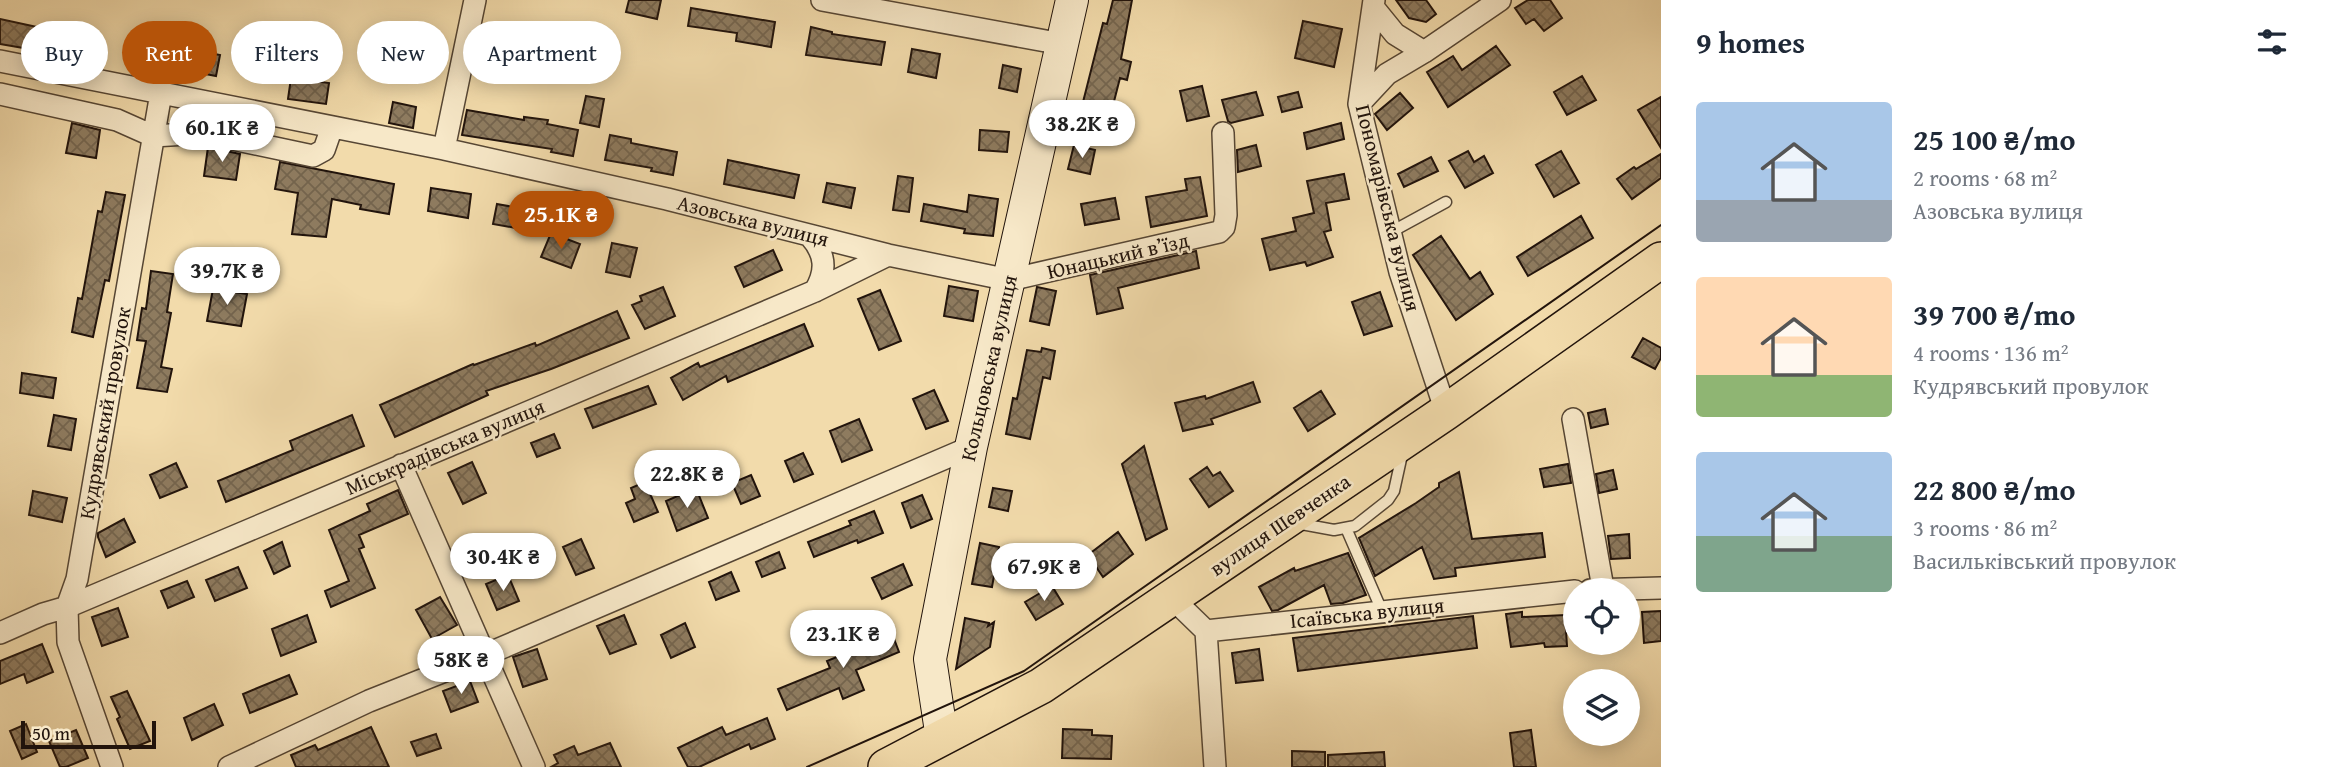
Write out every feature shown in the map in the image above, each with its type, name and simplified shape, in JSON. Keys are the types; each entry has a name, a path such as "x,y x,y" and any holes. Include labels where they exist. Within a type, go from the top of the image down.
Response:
{"main road":[{"name":"вулиця Шевченка","path":"886,767 1041,686 1446,412 1661,260"}],"street":[{"path":"444,149 475,0"},
{"path":"822,0 1062,44"},
{"name":"Кольцовська вулиця","path":"942,738 930,659 971,447 1072,0"},
{"path":"1359,104 1387,74 1500,0"},
{"path":"1373,3 1395,34 1424,52"},
{"name":"Пономарівська вулиця","path":"1373,3 1359,104 1400,272 1446,412"},
{"name":"Азовська вулиця","path":"0,61 444,149 667,199 888,256 1009,281"},
{"name":"Кудрявський провулок","path":"112,767 68,642 67,607 77,579 161,93"},
{"path":"0,94 117,120 153,136 204,133 313,156 324,150 332,127"},
{"name":"Юнацький в’їзд","path":"1009,281 1214,235 1224,227 1226,215 1223,133"},
{"path":"810,236 823,256 822,281 815,292"},
{"name":"Міськрадівська вулиця","path":"0,633 815,292 888,256"},
{"path":"1573,419 1595,578"},
{"path":"229,767 369,701 485,655 971,447"},
{"path":"401,465 534,767"},
{"path":"1640,588 1661,588"},
{"name":"Ісаївська вулиця","path":"1206,631 1563,592"},
{"path":"1172,598 1206,631 1215,767"}],"lane":[{"path":"1391,232 1446,202"},
{"path":"1286,521 1334,530 1355,526 1388,500 1397,479 1405,440"},
{"path":"1346,528 1382,611"}],"building":[{"path":"629,0 661,0 657,19 626,12"},
{"path":"1113,0 1132,0 1121,59 1131,62 1127,80 1120,78 1110,117 1081,110 1103,23 1107,24"},
{"path":"1396,0 1426,0 1436,14 1426,22 1409,18"},
{"path":"1528,0 1550,0 1562,18 1544,31 1534,19 1526,24 1515,8"},
{"path":"691,8 775,22 771,47 736,41 737,33 688,26"},
{"path":"0,19 21,24 21,48 0,44"},
{"path":"1303,21 1342,29 1334,67 1295,58"},
{"path":"811,27 832,34 885,42 881,65 806,55"},
{"path":"1496,46 1510,65 1448,107 1427,72 1453,56 1462,70"},
{"path":"912,49 940,54 936,78 908,72"},
{"path":"1003,65 1021,69 1017,92 999,88"},
{"path":"1582,76 1596,100 1567,115 1554,92"},
{"path":"290,84 329,84 326,104 288,99"},
{"path":"1202,86 1209,116 1187,121 1180,91"},
{"path":"1256,92 1263,115 1231,123 1228,121 1222,100"},
{"path":"1298,92 1302,107 1282,112 1278,97"},
{"path":"1400,93 1413,108 1387,130 1375,114"},
{"path":"586,96 604,99 599,127 580,123"},
{"path":"1661,97 1661,148 1638,110"},
{"path":"393,102 416,107 413,128 389,123"},
{"path":"467,110 524,120 524,117 548,120 547,124 578,130 573,156 551,152 552,149 462,135"},
{"path":"72,123 100,130 96,158 66,153"},
{"path":"1341,123 1344,139 1307,149 1304,133"},
{"path":"980,130 1009,132 1007,152 979,150"},
{"path":"610,135 631,139 631,143 677,152 673,175 651,171 652,168 605,160"},
{"path":"1074,145 1095,150 1090,174 1068,169"},
{"path":"1256,145 1261,166 1238,172 1237,150"},
{"path":"208,147 240,154 236,180 204,176"},
{"path":"1468,151 1474,162 1484,156 1493,173 1465,188 1449,161"},
{"path":"1561,151 1579,183 1554,197 1536,165"},
{"path":"1661,154 1661,178 1632,199 1617,179"},
{"path":"1431,157 1438,171 1404,187 1398,174"},
{"path":"728,160 799,175 794,198 724,184"},
{"path":"280,162 394,184 389,214 360,209 361,205 332,199 326,237 292,234 298,193 275,189"},
{"path":"1344,174 1349,199 1326,203 1331,230 1324,232 1333,257 1307,266 1305,262 1270,270 1262,239 1296,231 1293,218 1314,213 1307,181"},
{"path":"898,176 913,178 909,212 893,210"},
{"path":"1200,177 1207,216 1151,227 1146,197 1187,190 1185,179"},
{"path":"827,183 855,188 851,208 823,202"},
{"path":"431,188 471,194 468,218 428,211"},
{"path":"106,192 125,195 109,281 105,280 93,337 72,332 78,298 82,299 98,211 102,212"},
{"path":"969,195 998,199 993,236 964,233 965,229 921,221 924,204 967,212"},
{"path":"1115,198 1119,219 1085,225 1081,204"},
{"path":"497,204 519,208 516,228 493,224"},
{"path":"1581,216 1593,238 1528,276 1517,257"},
{"path":"551,233 580,244 571,268 541,257"},
{"path":"1441,236 1470,279 1480,272 1493,294 1456,320 1413,255"},
{"path":"612,243 637,248 630,277 606,272"},
{"path":"773,250 782,270 744,287 735,267"},
{"path":"1196,251 1199,268 1118,288 1123,308 1097,314 1090,275"},
{"path":"151,271 173,274 167,312 171,313 161,367 172,369 167,392 137,388 146,341 137,340 142,308 146,309"},
{"path":"949,286 978,291 973,321 944,316"},
{"path":"663,287 675,316 645,329 632,305 642,301 640,296"},
{"path":"1037,287 1056,291 1049,325 1030,321"},
{"path":"213,289 247,294 241,326 207,321"},
{"path":"880,290 901,341 879,350 858,299"},
{"path":"1380,292 1392,326 1364,335 1352,302"},
{"path":"617,311 629,338 486,391 488,395 395,437 380,405 473,364 535,343 536,346"},
{"path":"804,324 813,346 728,382 726,376 683,400 671,378 698,363 700,367"},
{"path":"1643,338 1661,348 1661,358 1655,369 1632,357"},
{"path":"1042,348 1055,351 1050,379 1043,377 1030,439 1006,434 1013,398 1017,399 1027,350 1041,352"},
{"path":"22,373 56,378 53,398 20,393"},
{"path":"1253,382 1260,402 1211,419 1213,424 1183,431 1175,403 1205,396 1206,399"},
{"path":"648,386 656,404 593,428 585,409"},
{"path":"934,390 948,421 926,429 913,399"},
{"path":"1321,391 1335,414 1308,431 1294,408"},
{"path":"1605,409 1608,424 1591,428 1588,413"},
{"path":"54,415 76,419 71,450 48,446"},
{"path":"352,415 364,446 226,502 218,481 293,450 290,441"},
{"path":"859,419 872,450 842,462 830,431"},
{"path":"554,434 560,448 537,457 531,443"},
{"path":"1144,446 1167,529 1146,540 1122,464"},
{"path":"803,453 813,474 794,482 785,461"},
{"path":"472,462 486,493 463,504 448,473"},
{"path":"176,463 187,487 160,498 150,475"},
{"path":"1568,464 1571,483 1544,487 1540,469"},
{"path":"1207,467 1213,476 1220,472 1233,491 1209,507 1190,479"},
{"path":"1613,470 1617,489 1599,493 1596,474"},
{"path":"1459,472 1472,539 1542,533 1545,557 1455,568 1456,576 1434,579 1422,547 1375,576 1359,538 1416,503 1439,487 1439,483"},
{"path":"751,475 760,496 741,504 732,483"},
{"path":"645,482 658,512 634,522 626,503 635,499 631,488"},
{"path":"696,488 708,518 677,531 666,501"},
{"path":"993,488 1012,491 1008,511 989,507"},
{"path":"398,490 408,514 359,535 364,547 359,549 375,588 331,607 325,591 349,581 329,530 370,511 367,504"},
{"path":"33,491 67,498 62,522 29,515"},
{"path":"922,495 932,519 911,528 902,503"},
{"path":"874,511 883,533 814,557 808,542 851,525 849,521"},
{"path":"124,519 135,542 106,557 98,533"},
{"path":"1118,532 1133,554 1103,577 1088,555"},
{"path":"1629,534 1630,558 1611,559 1608,536"},
{"path":"581,539 594,568 576,575 563,547"},
{"path":"282,542 290,566 274,574 264,551"},
{"path":"980,543 999,547 992,587 972,584"},
{"path":"779,552 785,568 762,577 756,562"},
{"path":"1348,553 1366,595 1331,604 1324,585 1272,611 1259,587 1294,568 1295,571"},
{"path":"903,564 912,585 882,599 872,578"},
{"path":"238,567 247,588 215,601 206,580"},
{"path":"731,572 739,591 716,600 709,582"},
{"path":"508,575 519,601 497,610 486,584"},
{"path":"187,581 194,597 168,608 161,591"},
{"path":"1052,586 1063,604 1036,620 1025,602"},
{"path":"440,597 457,625 432,639 416,610"},
{"path":"118,608 128,637 102,646 92,617"},
{"path":"1661,611 1661,641 1644,643 1642,612"},
{"path":"1522,612 1522,617 1563,615 1563,646 1545,647 1544,643 1511,647 1506,614"},
{"path":"307,615 316,642 281,656 272,629"},
{"path":"624,615 636,644 610,654 597,626"},
{"path":"1473,616 1477,648 1298,671 1293,638"},
{"path":"886,618 899,652 856,670 864,690 843,699 839,688 787,710 778,689 830,668 827,661 866,645 864,640 874,636 870,624"},
{"path":"965,618 989,623 988,626 994,622 990,647 956,669"},
{"path":"685,623 695,647 671,658 661,635"},
{"path":"42,644 53,672 27,683 24,674 0,684 0,661"},
{"path":"537,649 547,679 523,687 513,657"},
{"path":"1259,649 1263,680 1236,683 1232,653"},
{"path":"289,675 297,694 250,713 243,694"},
{"path":"470,681 478,702 451,712 443,691"},
{"path":"127,691 150,741 130,749 111,697"},
{"path":"214,704 223,725 192,740 184,718"},
{"path":"767,718 775,739 751,749 749,744 699,767 688,767 678,748 722,727 726,735"},
{"path":"26,724 37,752 22,759 10,731"},
{"path":"371,727 389,767 296,767 291,755 315,745 318,750"},
{"path":"1063,729 1092,730 1092,735 1112,736 1111,759 1062,758"},
{"path":"76,730 88,758 60,767 49,741"},
{"path":"1531,730 1536,767 1514,767 1510,733"},
{"path":"436,734 441,748 417,756 411,742"},
{"path":"610,743 621,767 551,767 558,763 554,755 574,746 578,755"},
{"path":"1292,751 1325,752 1325,767 1292,767"},
{"path":"1384,752 1385,767 1328,767 1328,755"}],"tram line":[{"path":"807,767 1024,671 1661,225"}]}
